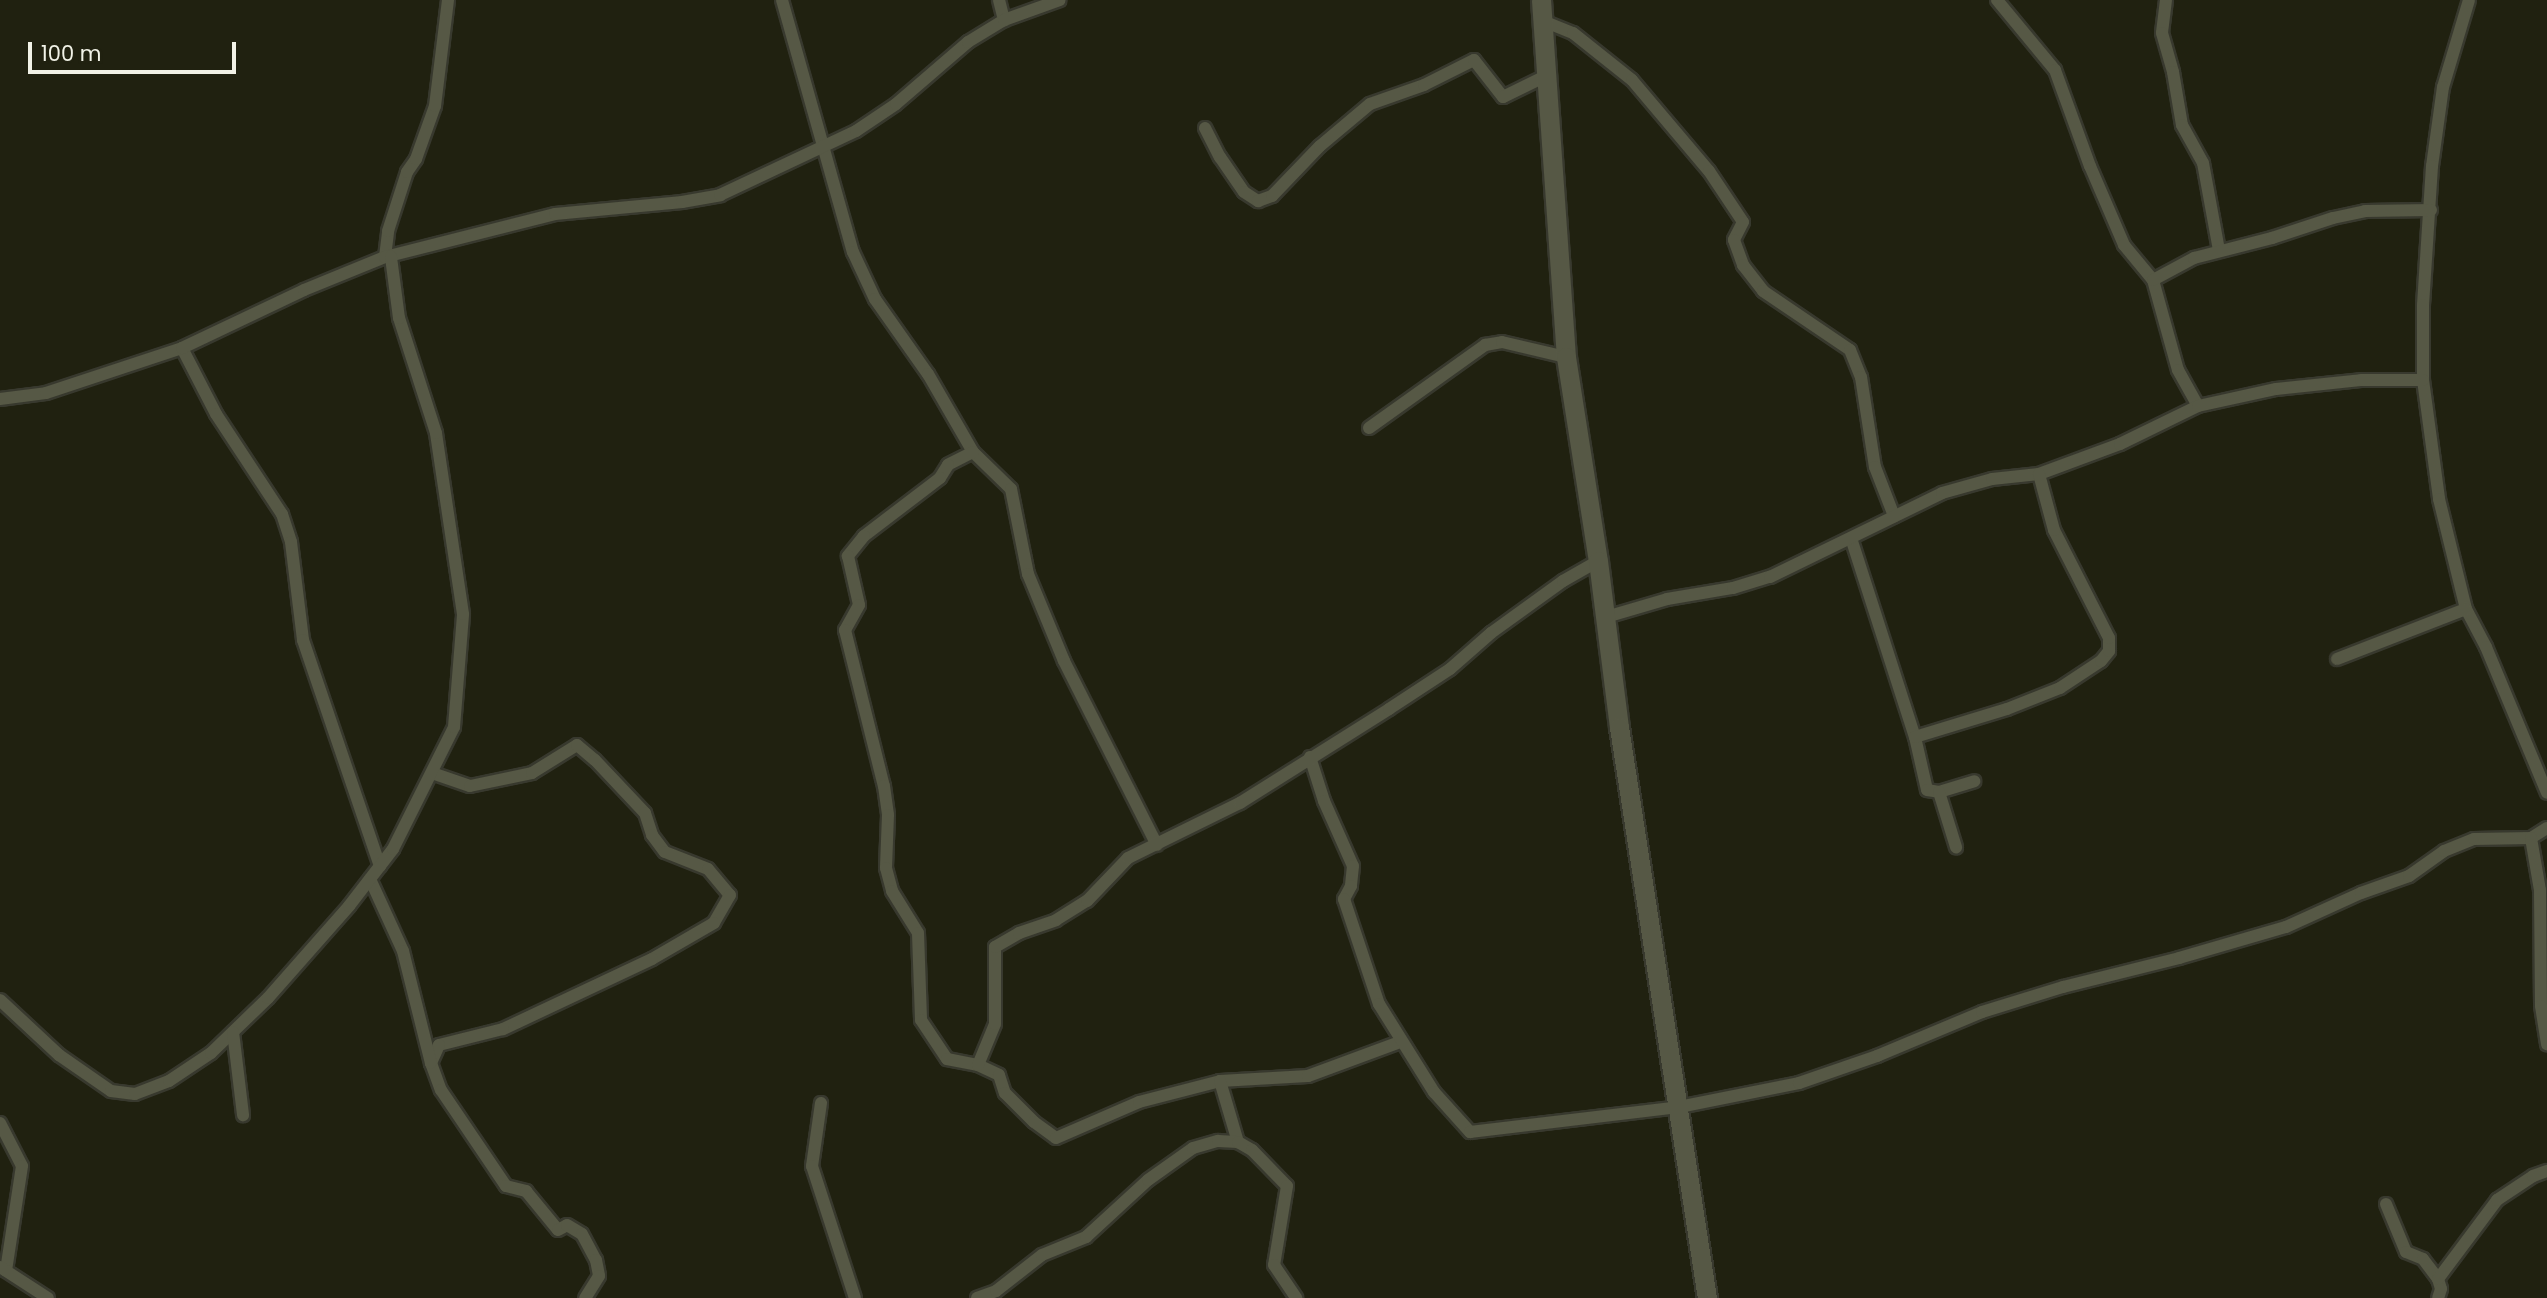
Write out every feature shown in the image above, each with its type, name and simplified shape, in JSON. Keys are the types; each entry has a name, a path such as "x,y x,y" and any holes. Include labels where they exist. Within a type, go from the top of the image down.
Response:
{"main road":[{"path":"1541,0 1566,357 1598,561 1619,727 1707,1298"}],"street":[{"path":"0,1000 59,1055 111,1091 135,1094 169,1081 211,1053 268,998 370,879 393,849 454,727 463,614 436,433 399,318 388,257 388,231 407,172 416,159 435,106 448,0"},
{"path":"782,0 853,252 875,299 928,373 973,452 1011,489 1028,573 1038,599 1064,661 1157,845"},
{"path":"999,0 1004,20"},
{"path":"0,398 46,393 182,348 304,290 388,257 555,214 682,202 720,195 856,131 896,104 968,42 1004,20 1060,0"},
{"path":"1997,0 2055,70 2090,166 2124,245 2153,280 2178,370 2198,406"},
{"path":"2166,0 2162,33 2173,72 2182,125 2203,163 2219,250"},
{"path":"2469,0 2443,87 2432,166 2423,305 2423,380 2438,499 2466,609 2486,647 2547,793"},
{"path":"1543,21 1573,33 1632,80 1709,171 1743,222 1734,240 1743,265 1763,291 1850,350 1861,377 1875,467 1894,516"},
{"path":"1205,128 1220,158 1244,192 1258,201 1272,196 1320,146 1370,104 1424,85 1474,60 1503,97 1548,75"},
{"path":"2153,280 2194,258 2365,211 2431,210"},
{"path":"1369,428 1485,345 1502,342 1566,357"},
{"path":"182,348 216,414 282,514 291,542 303,640 380,866"},
{"path":"1606,617 1667,599 1733,588 1770,577 1942,493 1992,479 2039,474 2120,444 2198,406 2276,389 2361,380 2423,380"},
{"path":"973,452 948,465 940,478 864,536 848,556 859,606 845,630 884,786 888,815 886,868 892,891 918,933 921,1020 947,1059 978,1065 999,1075 1005,1093 1034,1122 1056,1138 1139,1102 1220,1081 1308,1076 1401,1041"},
{"path":"1915,737 2007,709 2060,688 2101,661 2109,651 2109,638 2054,530 2039,474"},
{"path":"1851,538 1915,737 1927,790 1939,792 1974,781"},
{"path":"978,1065 995,1024 995,947 1019,933 1056,920 1087,901 1128,858 1240,803 1450,669 1492,633 1553,588 1598,561"},
{"path":"2337,659 2466,609"},
{"path":"431,1063 439,1045 503,1029 652,959 714,923 730,895 708,869 665,852 652,835 645,813 595,760 577,745 531,774 470,786 432,773"},
{"path":"1310,757 1324,801 1353,866 1352,886 1344,899 1378,1004 1434,1092 1470,1132 1679,1107 1799,1083 1877,1056 1982,1012 2063,987 2179,958 2286,927 2361,893 2409,876 2444,851 2474,839 2531,838 2547,827"},
{"path":"1939,792 1956,847"},
{"path":"2531,838 2540,890 2538,947 2541,1006 2547,1045"},
{"path":"370,879 403,951 431,1063 441,1090 506,1186 526,1191 558,1230 567,1225 582,1234 596,1260 599,1276 591,1293 585,1298"},
{"path":"233,1032 243,1115"},
{"path":"1220,1081 1238,1142"},
{"path":"821,1103 812,1166 855,1298"},
{"path":"0,1123 22,1166 3,1269 48,1298"},
{"path":"978,1298 996,1291 1042,1255 1086,1237 1148,1180 1193,1148 1218,1140 1238,1142 1252,1150 1286,1186 1274,1265 1296,1298"},
{"path":"2438,1279 2497,1200 2533,1176 2547,1171"},
{"path":"2386,1204 2406,1252 2423,1259 2438,1279 2441,1289 2438,1298"}]}
